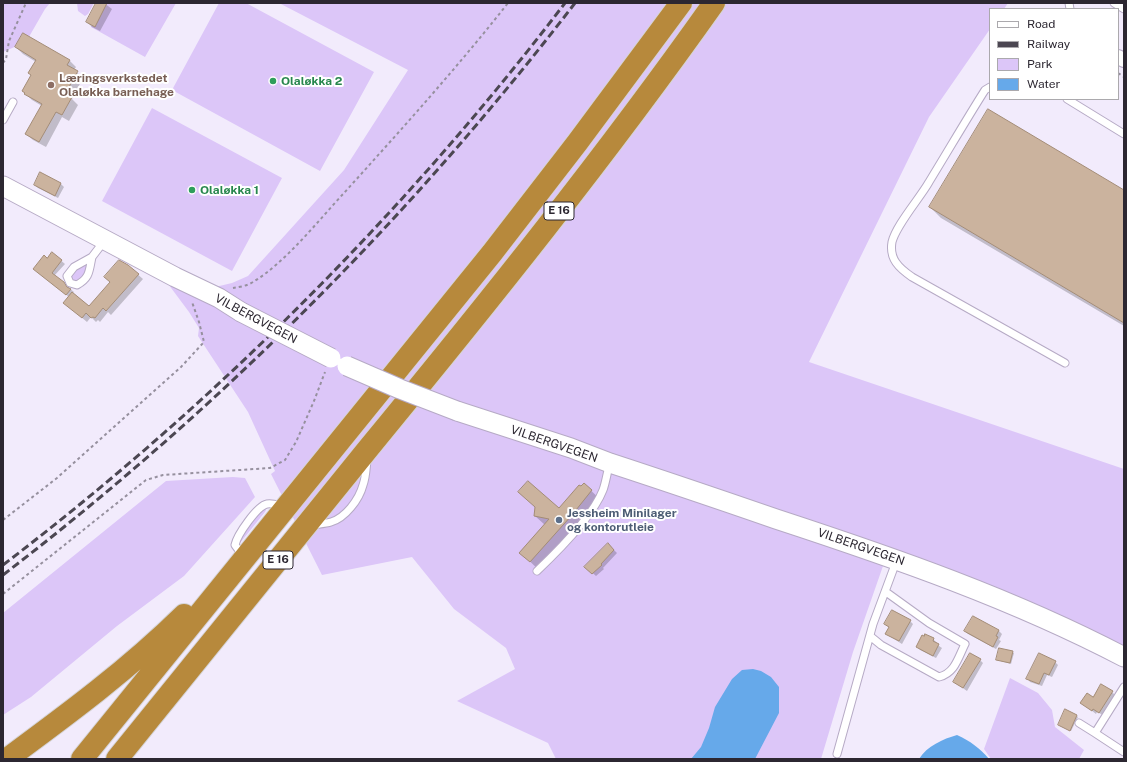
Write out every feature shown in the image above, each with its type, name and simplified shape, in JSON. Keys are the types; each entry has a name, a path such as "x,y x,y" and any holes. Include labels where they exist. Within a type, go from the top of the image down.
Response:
{"highway":[{"name":"E 16","path":"82,759 492,253 577,143 681,3"},
{"name":"E 16","path":"117,759 467,327 567,201 655,85 714,3"},
{"name":"E 16","path":"7,759 107,684 169,630 205,593 229,565 245,558"},
{"name":"E 16","path":"129,759 154,729 160,706"}],"main road":[{"name":"VILBERGVEGEN","path":"3,186 197,288 219,298 241,312 339,362 400,389 457,411 571,448 610,463 945,577 1032,614 1124,657"}],"lane":[{"path":"1114,3 1124,9"},
{"path":"989,88 985,90 929,183 896,233 892,242 894,258 900,269 912,277 1065,363"},
{"path":"1069,100 1124,134"},
{"path":"3,120 13,102"},
{"path":"92,258 105,240"},
{"path":"537,571 573,533 591,511 603,491 610,463"},
{"path":"837,754 873,624 897,560"},
{"path":"870,636 881,645 939,677 947,675 953,669 965,644 930,623 886,592"},
{"path":"1095,733 1124,687"},
{"path":"1079,723 1124,752"}],"path":[{"path":"3,63 6,59 9,41 26,3"},
{"path":"219,298 229,290 253,283 273,267 302,239 412,119 470,51 508,3"},
{"path":"3,520 58,478 181,367 204,342 191,299 197,288"},
{"path":"3,594 146,480 163,475 270,468 285,460 299,435 314,401 339,362"}],"green space":[{"path":"3,3 50,3 26,42 3,52"},
{"path":"77,3 94,3 88,14 85,16 78,11"},
{"path":"104,3 176,3 145,57 91,27"},
{"name":"Olaløkka 2","path":"219,3 246,3 374,72 320,171 172,90"},
{"path":"279,3 1008,3 1005,8 989,8 989,30 929,117 809,362 1124,469 1124,666 1028,618 883,566 853,652 821,759 556,759 548,743 457,701 515,669 506,648 454,609 412,557 322,575 271,474 275,471 248,412 198,336 199,328 189,312 154,265 211,288 232,283 248,276 344,170 408,70"},
{"name":"Olaløkka 1","path":"152,108 282,178 232,271 102,201"},
{"path":"83,265 86,266 87,270 82,279 74,281 71,276 72,272"},
{"path":"233,477 245,478 255,497 184,576 117,626 31,697 3,715 3,613 166,481"},
{"path":"265,508 265,512 240,543 242,534"},
{"path":"1010,678 1038,693 1052,710 1055,727 1084,750 1079,759 991,759 984,749"}],"water":[{"path":"753,669 761,671 771,677 779,687 779,713 755,759 691,759 701,747 709,728 715,707 732,679 742,670"},
{"path":"957,735 982,751 989,759 919,759 926,750"}],"building":[{"path":"96,3 107,3 95,27 86,22"},
{"path":"23,33 70,60 67,65 78,71 65,94 72,97 62,115 56,112 39,142 25,134 42,104 24,94 25,93 22,91 31,75 28,73 36,60 15,47"},
{"path":"988,109 1124,190 1124,323 929,207"},
{"path":"40,172 61,183 55,196 34,185"},
{"path":"52,252 62,260 52,273 71,289 66,295 33,269 44,255 47,258"},
{"path":"119,260 139,274 106,311 103,308 95,318 91,318 86,313 82,318 63,303 72,292 89,306 110,282 104,277"},
{"name":"Jessheim Minilager og kontorutleie","path":"528,481 559,508 579,485 581,486 584,483 592,490 530,562 519,553 549,519 534,516 535,507 518,492"},
{"path":"608,543 614,550 601,564 602,565 592,574 584,567"},
{"path":"892,610 911,620 899,641 885,634 889,627 884,624"},
{"path":"973,616 999,630 996,636 998,637 993,647 964,631"},
{"path":"925,634 934,638 933,641 939,644 933,656 916,647 922,635 924,636"},
{"path":"999,648 1013,651 1010,663 996,660"},
{"path":"970,653 981,659 963,688 953,682"},
{"path":"1039,653 1056,661 1049,675 1044,673 1039,684 1026,679"},
{"path":"1101,684 1113,691 1099,713 1093,709 1092,711 1080,703 1087,693 1093,697"},
{"path":"1065,709 1077,715 1070,731 1058,725"}],"railway":[{"path":"3,565 81,503 157,439 231,372 303,303 372,231 439,157 503,81 565,3"},
{"path":"3,575 83,512 160,446 235,378 308,308 378,235 446,160 512,83 575,3"}],"place":[{"name":"Olaløkka 2","path":"273,81"},
{"name":"Læringsverkstedet Olaløkka barnehage","path":"51,85"},
{"name":"Olaløkka 1","path":"192,190"},
{"name":"Jessheim Minilager og kontorutleie","path":"559,520"}]}
